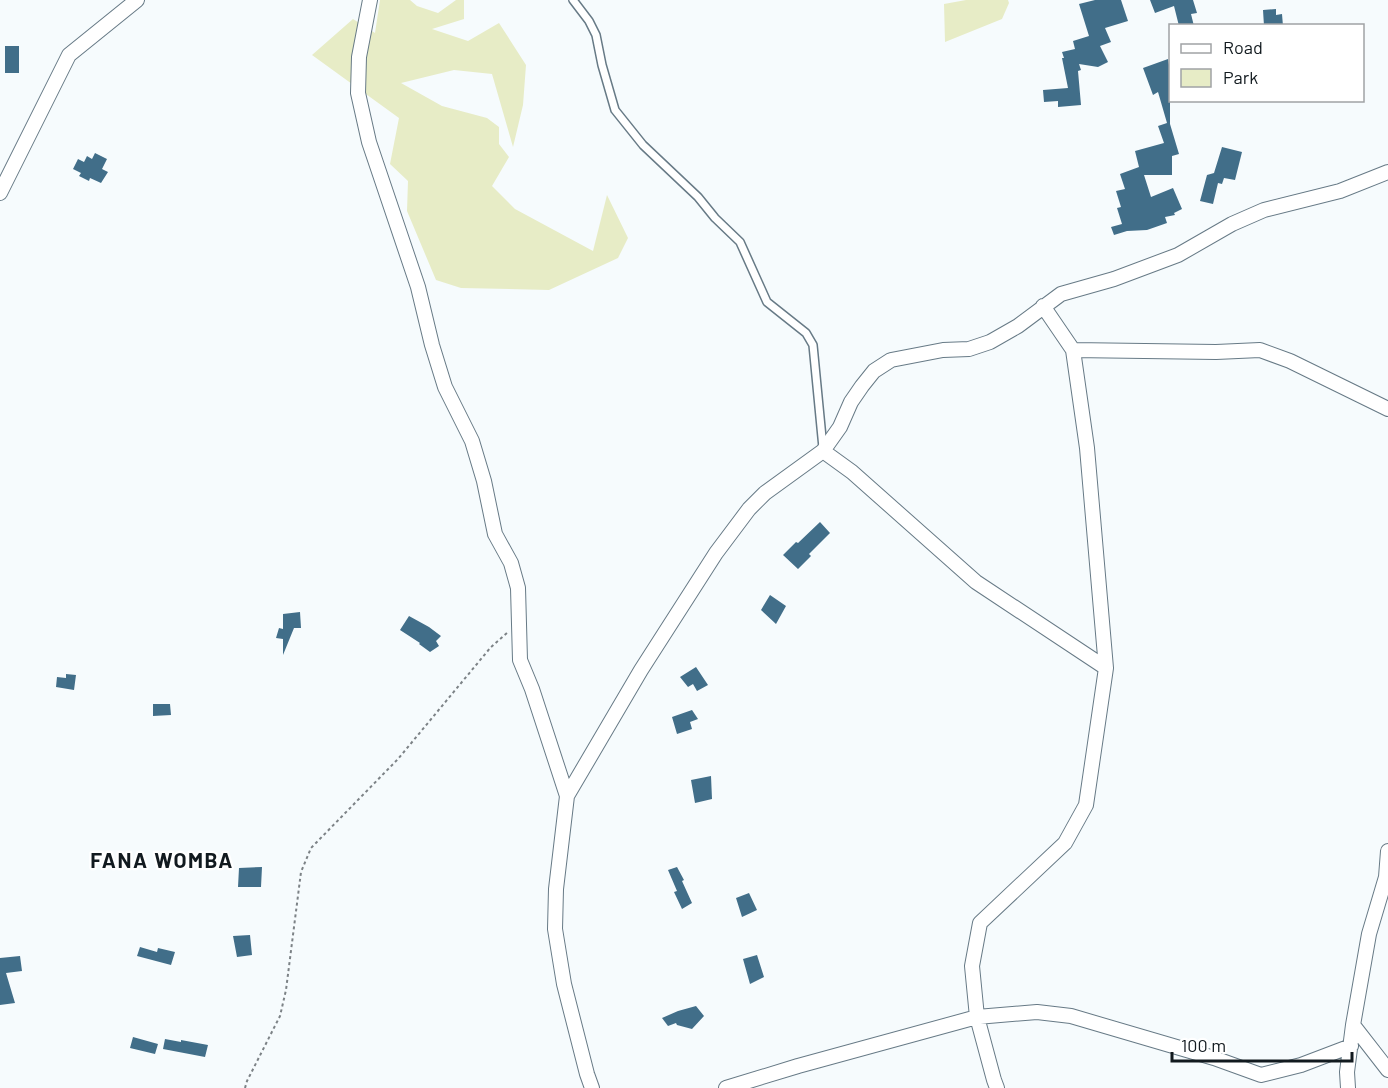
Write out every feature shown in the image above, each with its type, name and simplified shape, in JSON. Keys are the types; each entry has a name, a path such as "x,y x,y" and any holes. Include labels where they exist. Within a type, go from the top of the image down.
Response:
{"street":[{"path":"0,193 69,55 136,0"},
{"path":"370,0 359,57 358,93 369,142 418,287 445,387 472,441 484,481 495,534 511,563 518,588 520,660 532,689 567,796"},
{"path":"592,1088 564,984 555,929 556,889 567,796 641,670 716,553 750,509 765,493 824,451 840,427 851,402 874,371 891,360 943,350 969,349 990,342 1018,326 1061,294 1114,279 1178,255 1257,212 1340,191 1388,172"},
{"path":"997,1088 977,1017 972,966 980,923 1065,843 1086,805 1106,668 1087,448 1073,351 1043,306"},
{"path":"1073,351 1260,351 1290,361 1388,409"},
{"path":"824,451 852,472 976,582 1106,668"},
{"path":"1348,1088 1347,1072 1353,1025 1369,934 1386,877 1388,851"},
{"path":"726,1088 977,1017 1037,1012 1071,1016 1214,1058 1261,1075 1301,1065 1351,1046"},
{"path":"1353,1025 1388,1070"}],"lane":[{"path":"573,0 589,21 596,35 615,110 643,146 698,197 740,242 767,302 806,333 813,345 824,451"}],"path":[{"path":"245,1088 280,1016 286,990 301,872 311,848 398,759 492,647 519,622"}],"green space":[{"path":"380,0 410,0 417,6 438,13 456,0 464,0 464,19 432,29 468,41 499,23 526,65 523,105 513,147 492,74 454,70 401,83 442,106 487,118 499,127 499,144 509,157 492,186 515,209 593,251 607,195 628,238 618,258 549,290 461,288 436,280 407,211 408,181 390,164 399,118 312,55 353,19 375,33"},
{"path":"966,0 1008,0 1009,3 1002,19 945,42 944,4"}],"building":[{"path":"1095,0 1121,0 1128,21 1105,28 1111,42 1100,46 1108,62 1098,67 1079,64 1081,105 1058,107 1058,101 1044,102 1043,90 1068,88 1062,52 1075,49 1073,41 1089,36 1079,4"},
{"path":"1150,0 1193,0 1197,13 1191,14 1194,24 1178,24 1174,6 1155,13"},
{"path":"1276,9 1276,15 1282,14 1283,24 1264,24 1263,10"},
{"path":"5,46 19,46 19,73 5,73"},
{"path":"1168,59 1170,124 1179,154 1172,156 1172,175 1144,175 1151,197 1173,188 1182,209 1174,213 1175,215 1165,217 1167,223 1147,230 1127,231 1114,235 1111,227 1122,224 1117,208 1121,207 1116,191 1125,189 1120,174 1139,167 1135,151 1164,143 1158,126 1167,123 1158,92 1153,95 1143,68"},
{"path":"1222,147 1242,152 1235,180 1224,178 1222,184 1218,183 1213,204 1200,201 1207,175 1214,173"},
{"path":"95,153 107,159 102,169 108,172 101,183 79,176 81,173 73,169 78,159 84,162 87,156 92,159"},
{"path":"820,522 830,533 798,569 783,555"},
{"path":"770,595 786,606 776,624 761,610"},
{"path":"300,612 301,628 294,628 283,655 283,639 276,638 279,628 283,629 283,614"},
{"path":"409,616 441,636 436,641 439,646 430,652 400,630"},
{"path":"696,667 708,685 697,691 693,684 688,687 680,677"},
{"path":"66,674 76,675 74,690 56,687 57,677 66,678"},
{"path":"153,704 170,704 171,715 153,716"},
{"path":"692,710 698,719 690,722 692,729 677,734 672,717"},
{"path":"711,776 712,799 695,803 691,780"},
{"path":"262,867 261,887 238,887 239,868"},
{"path":"677,867 692,903 682,909 668,870"},
{"path":"749,893 757,910 742,917 736,898"},
{"path":"250,935 252,955 237,957 233,936"},
{"path":"140,947 157,952 158,948 175,952 171,965 137,956"},
{"path":"757,955 764,977 750,984 743,959"},
{"path":"20,956 22,971 6,973 15,1003 0,1005 0,958"},
{"path":"696,1006 704,1016 692,1029 676,1023 668,1026 662,1018 678,1011"},
{"path":"133,1037 158,1044 155,1054 130,1048"},
{"path":"165,1039 208,1045 205,1057 163,1049"}],"district":[{"name":"FANA WOMBA","path":"162,861"}]}
